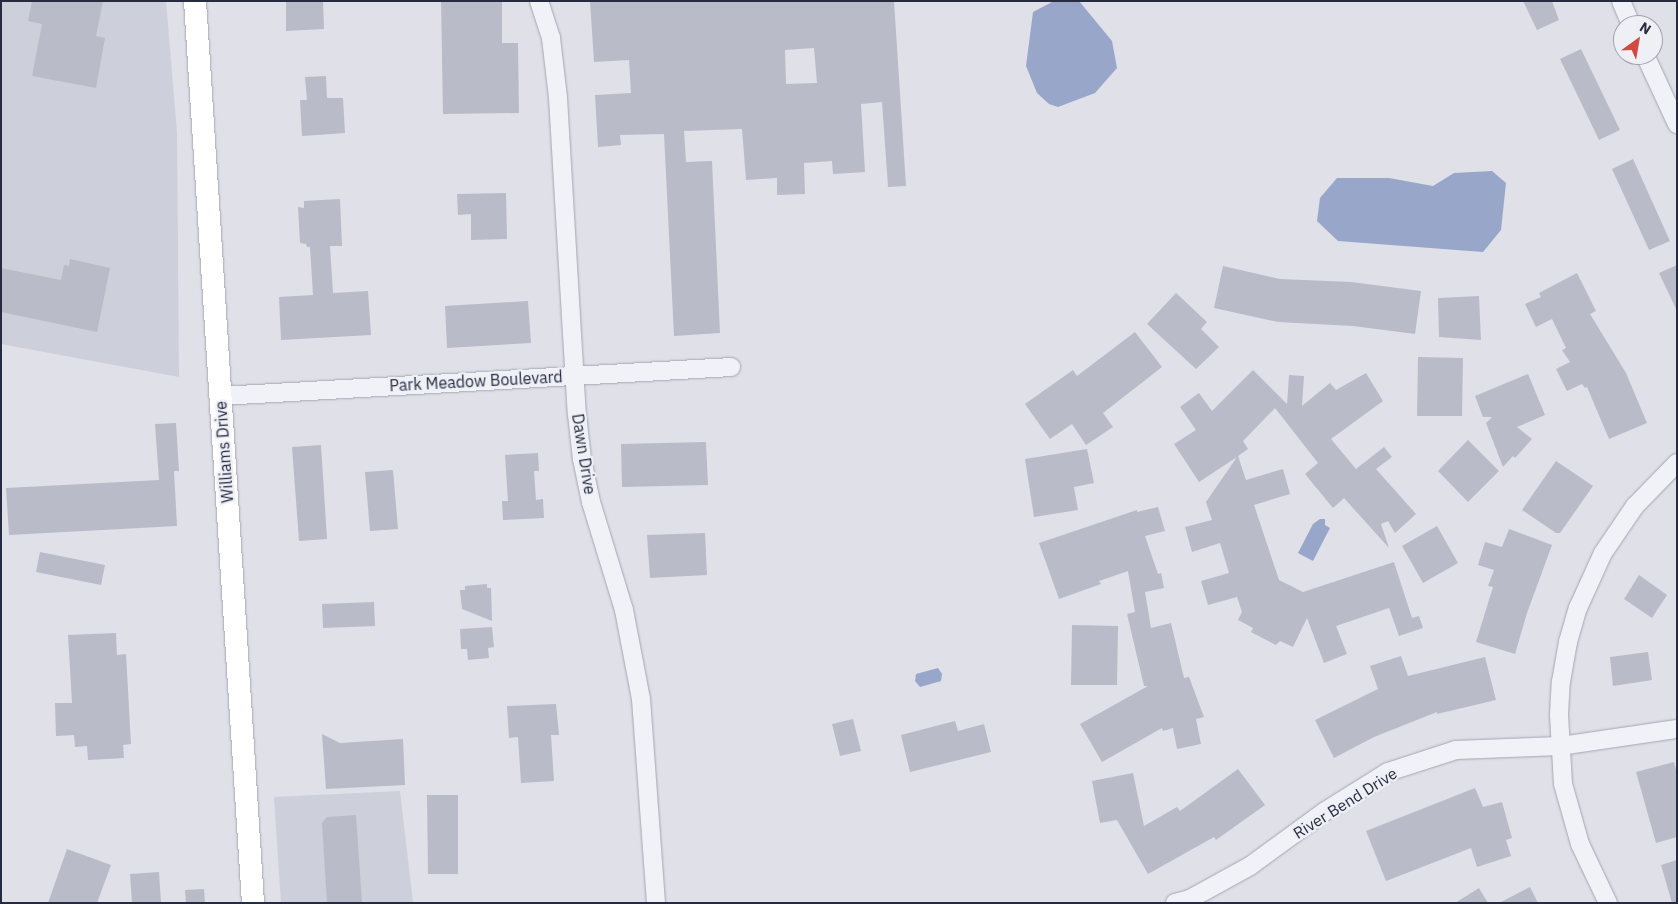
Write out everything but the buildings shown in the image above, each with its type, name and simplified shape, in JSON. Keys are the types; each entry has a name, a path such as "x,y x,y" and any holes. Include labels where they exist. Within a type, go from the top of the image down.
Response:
{"main road":[{"name":"Williams Drive","path":"195,1 253,903"}],"street":[{"name":"Dawn Drive","path":"539,1 550,38 558,98 577,414 589,493 624,610 641,699 656,903"},
{"path":"1621,1 1627,15"},
{"path":"1650,65 1677,124"},
{"name":"Park Meadow Boulevard","path":"221,396 731,367"},
{"path":"1608,903 1590,869 1571,818 1563,784 1559,715 1561,682 1568,642 1585,591 1603,553 1635,506 1677,463"},
{"name":"River Bend Drive","path":"1175,903 1190,899 1250,866 1324,812 1388,772 1456,750 1560,746 1677,729"}],"shaded area":[{"path":"1,1 166,1 177,133 179,377 1,344"},
{"path":"400,791 413,903 281,903 274,797"}],"water":[{"path":"1054,1 1079,1 1112,41 1117,68 1095,93 1058,107 1049,104 1037,93 1026,66 1033,12"},
{"path":"1492,171 1506,183 1501,230 1483,252 1338,241 1317,221 1320,198 1337,178 1389,178 1433,186 1454,173"},
{"path":"1320,519 1325,519 1325,525 1330,528 1313,561 1298,553 1313,524"},
{"path":"938,668 942,674 941,681 920,687 915,681 916,674"}]}
